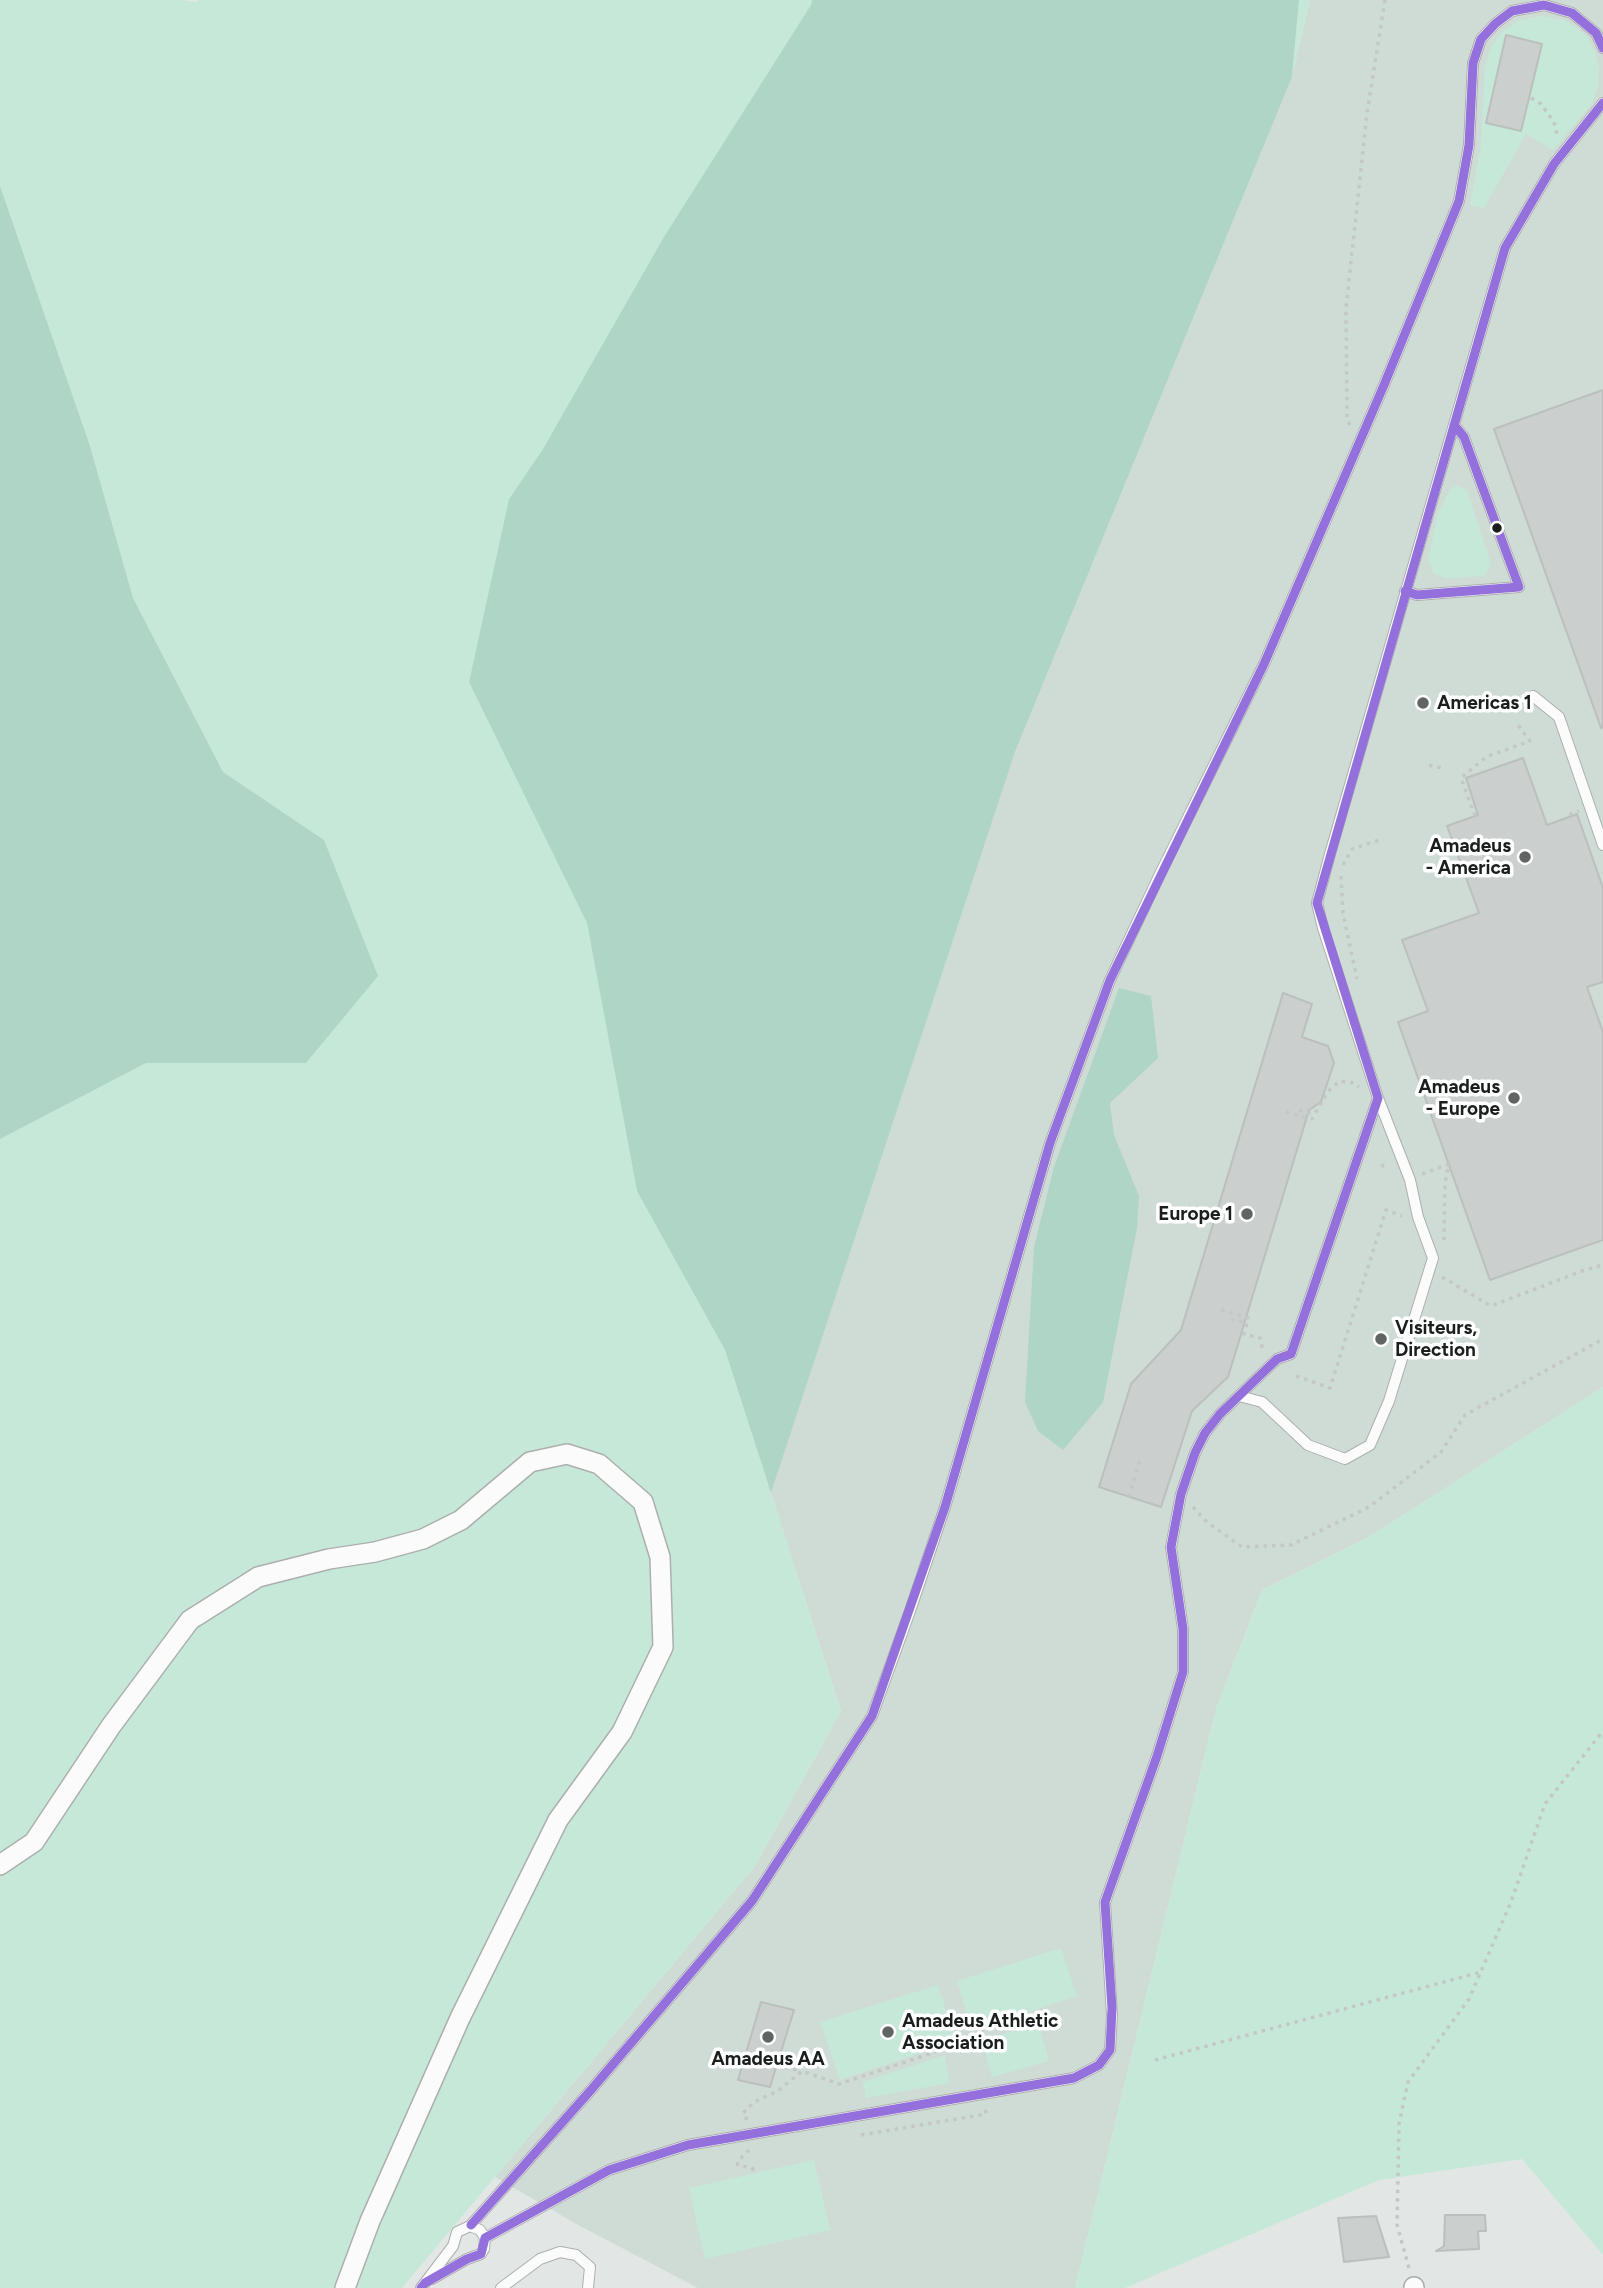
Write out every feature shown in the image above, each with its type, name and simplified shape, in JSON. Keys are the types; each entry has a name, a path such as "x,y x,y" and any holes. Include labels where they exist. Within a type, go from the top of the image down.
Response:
{"street":[{"path":"0,1865 34,1842 111,1726 190,1620 258,1577 423,1539 460,1520 530,1462 567,1454 599,1464 643,1502 660,1557 663,1647 622,1732 558,1820 460,2018 370,2221 345,2288"}],"lane":[{"path":"423,2285 453,2246 457,2232 470,2226 570,2110 591,2090 752,1901 872,1716 945,1507 1050,1143 1111,979 1265,664 1460,201 1469,145 1473,63 1481,39 1496,23 1513,11 1544,5 1572,13 1596,33 1603,48"},
{"path":"1239,1396 1262,1402 1308,1445 1345,1459 1370,1445 1389,1401 1433,1258 1418,1217 1410,1180 1378,1098 1317,904 1329,853 1506,248 1554,164 1603,103"},
{"path":"1405,590 1417,594 1519,587 1464,437 1454,425"},
{"path":"1532,696 1559,717 1603,845"},
{"path":"485,2238 609,2170 688,2145 1074,2078 1099,2065 1110,2050 1112,2008 1105,1902 1157,1756 1183,1672 1183,1629 1171,1547 1181,1494 1205,1433 1277,1359 1291,1354 1378,1098"},
{"path":"423,2285 467,2259 481,2254 485,2238 480,2230 470,2226"},
{"path":"453,2246 460,2256 467,2259"},
{"path":"501,2288 540,2259 560,2252 576,2255 590,2267 588,2288"}],"path":[{"path":"1359,444 1347,419 1346,307 1367,113 1385,0"},
{"path":"1531,98 1541,104 1554,121 1558,138 1547,152 1554,164"},
{"path":"1475,816 1461,778 1486,757 1530,741 1516,722"},
{"path":"1429,765 1441,768"},
{"path":"1358,986 1343,913 1340,870 1352,849 1382,839"},
{"path":"1286,1112 1312,1119 1328,1091 1340,1080 1354,1083 1362,1089"},
{"path":"1299,1110 1314,1115"},
{"path":"1418,1175 1448,1164 1444,1245 1440,1245"},
{"path":"1296,1376 1330,1388 1386,1210 1406,1217 1408,1209"},
{"path":"1438,1275 1491,1306 1581,1270 1603,1265"},
{"path":"1221,1310 1248,1318 1244,1334 1260,1338"},
{"path":"1231,1319 1247,1323"},
{"path":"1181,1494 1207,1522 1242,1547 1291,1545 1369,1507 1441,1452 1465,1415 1603,1339"},
{"path":"1129,1497 1141,1457"},
{"path":"1414,2288 1398,2225 1399,2124 1408,2082 1469,1999 1511,1902 1545,1804 1603,1731"},
{"path":"1155,2060 1481,1972"},
{"path":"777,2065 839,2084 959,2044 987,2026"},
{"path":"748,2122 743,2113 754,2102 778,2091 802,2071"},
{"path":"861,2135 986,2114 985,2107"},
{"path":"753,2146 737,2162 738,2165 752,2168 755,2173"}],"shaded area":[{"path":"1310,0 1603,0 1603,1387 1369,1537 1262,1590 1216,1709 1075,2288 698,2288 578,2225 495,2177 755,1866 841,1711 771,1493 1015,752 1292,77"}],"green space":[{"path":"0,0 812,0 543,449 509,499 469,682 587,923 637,1191 725,1350 841,1711 755,1866 402,2288 0,2288 0,1139 146,1063 306,1063 324,840 223,772 133,598 90,446 0,186"},
{"path":"812,0 1299,0 1292,77 1015,752 771,1493 725,1350 637,1191 587,923 469,682 509,499 543,449 664,237"},
{"path":"1299,0 1310,0 1292,77"},
{"path":"1540,16 1565,20 1587,36 1599,66 1598,87 1591,105 1553,150 1526,134 1484,208 1470,205 1481,146 1485,66 1491,47 1502,32 1518,21"},
{"path":"0,186 90,446 133,598 223,772 324,840 378,976 306,1063 146,1063 0,1139"},
{"path":"1459,486 1467,491 1491,564 1485,576 1447,578 1434,574 1428,560 1438,514 1451,488"},
{"path":"1119,988 1151,996 1158,1058 1110,1103 1114,1135 1139,1196 1137,1228 1103,1402 1063,1450 1038,1431 1025,1402 1034,1247 1054,1167"},
{"path":"1603,1387 1603,2255 1522,2159 1379,2180 1125,2288 1075,2288 1216,1709 1262,1590 1369,1537"},
{"name":"Amadeus Athletic Association","path":"1061,1948 1077,1996 972,2031 957,1981"},
{"name":"Amadeus Athletic Association","path":"938,1985 956,2041 840,2080 820,2022"},
{"name":"Amadeus Athletic Association","path":"1039,2024 1049,2061 992,2077 982,2040"},
{"path":"945,2055 949,2083 866,2098 863,2082"},
{"path":"814,2160 830,2230 705,2259 689,2188"}],"building":[{"path":"1506,35 1542,44 1521,131 1486,123"},
{"path":"1603,390 1603,727 1601,728 1494,429"},
{"name":"Amadeus - Europe","path":"1523,758 1547,825 1577,814 1603,888 1603,982 1587,987 1603,1032 1603,1240 1490,1280 1398,1022 1428,1011 1402,940 1479,913 1447,826 1478,815 1466,778"},
{"name":"Europe 1","path":"1283,993 1312,1004 1302,1037 1328,1046 1334,1063 1321,1102 1309,1110 1228,1377 1192,1411 1161,1507 1099,1487 1131,1384 1181,1330"},
{"name":"Amadeus AA","path":"761,2002 794,2010 770,2087 738,2080"},
{"path":"1445,2215 1485,2215 1486,2231 1478,2231 1479,2249 1436,2251 1444,2246"},
{"path":"1376,2216 1389,2257 1344,2262 1338,2218"}],"transit line":[{"path":"471,2225 591,2090 752,1901 872,1716 945,1507 1050,1143 1110,980 1264,664 1384,385 1459,201 1469,145 1473,63 1481,39 1512,11 1544,5 1572,13 1596,33 1603,48"},
{"path":"421,2288 467,2259 481,2254 485,2238 609,2170 688,2145 1074,2078 1099,2065 1110,2050 1112,2008 1105,1902 1157,1756 1183,1672 1183,1629 1171,1547 1181,1494 1205,1433 1220,1414 1277,1359 1291,1354 1378,1098 1317,903 1505,248 1554,164 1603,103"},
{"path":"1405,591 1417,595 1519,587 1464,437 1454,425"}],"place":[{"name":"Americas 1","path":"1423,703"},
{"name":"Amadeus - America","path":"1525,857"},
{"name":"Amadeus - Europe","path":"1514,1098"},
{"name":"Europe 1","path":"1247,1214"},
{"name":"Visiteurs, Direction","path":"1381,1339"},
{"name":"Amadeus Athletic Association","path":"888,2032"},
{"name":"Amadeus AA","path":"768,2037"}]}
